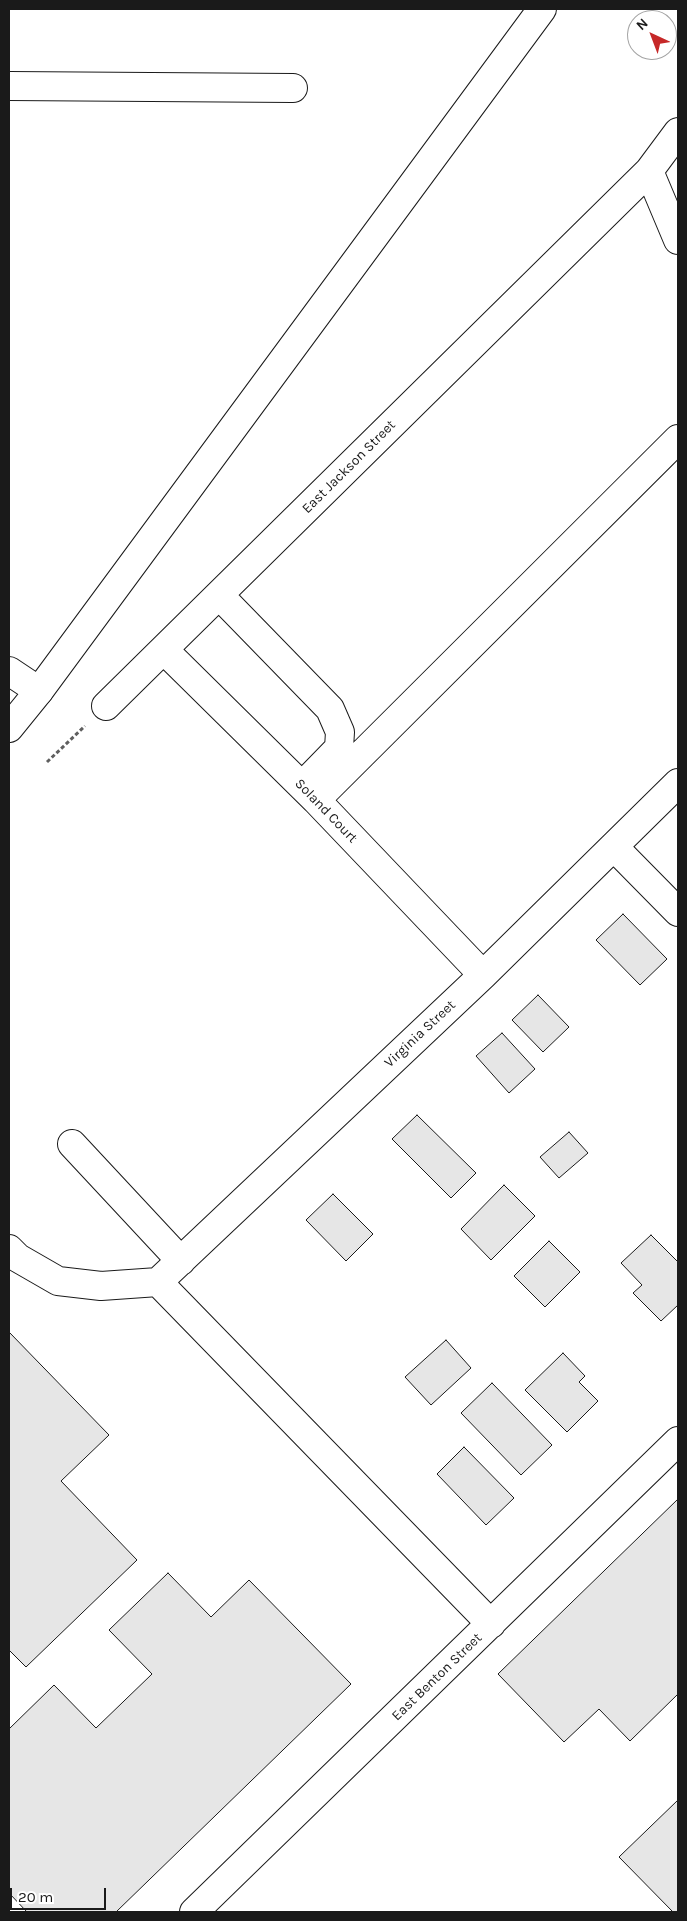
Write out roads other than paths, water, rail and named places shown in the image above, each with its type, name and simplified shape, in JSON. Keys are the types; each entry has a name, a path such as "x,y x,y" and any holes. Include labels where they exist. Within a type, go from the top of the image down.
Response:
{"street":[{"path":"9,728 40,691 542,9"},
{"path":"9,86 293,88"},
{"name":"East Jackson Street","path":"106,706 649,171 678,132"},
{"path":"649,171 678,240"},
{"path":"309,793 678,439"},
{"path":"219,595 330,710 340,732 339,748 309,793"},
{"name":"Soland Court","path":"164,650 309,793 483,975"},
{"path":"9,672 40,691"},
{"name":"Virginia Street","path":"158,1282 483,975 678,783"},
{"path":"614,847 678,912"},
{"path":"72,1144 181,1261"},
{"path":"9,1249 18,1258 58,1281 101,1286 158,1282 491,1624"},
{"name":"East Benton Street","path":"194,1912 678,1441"}]}
